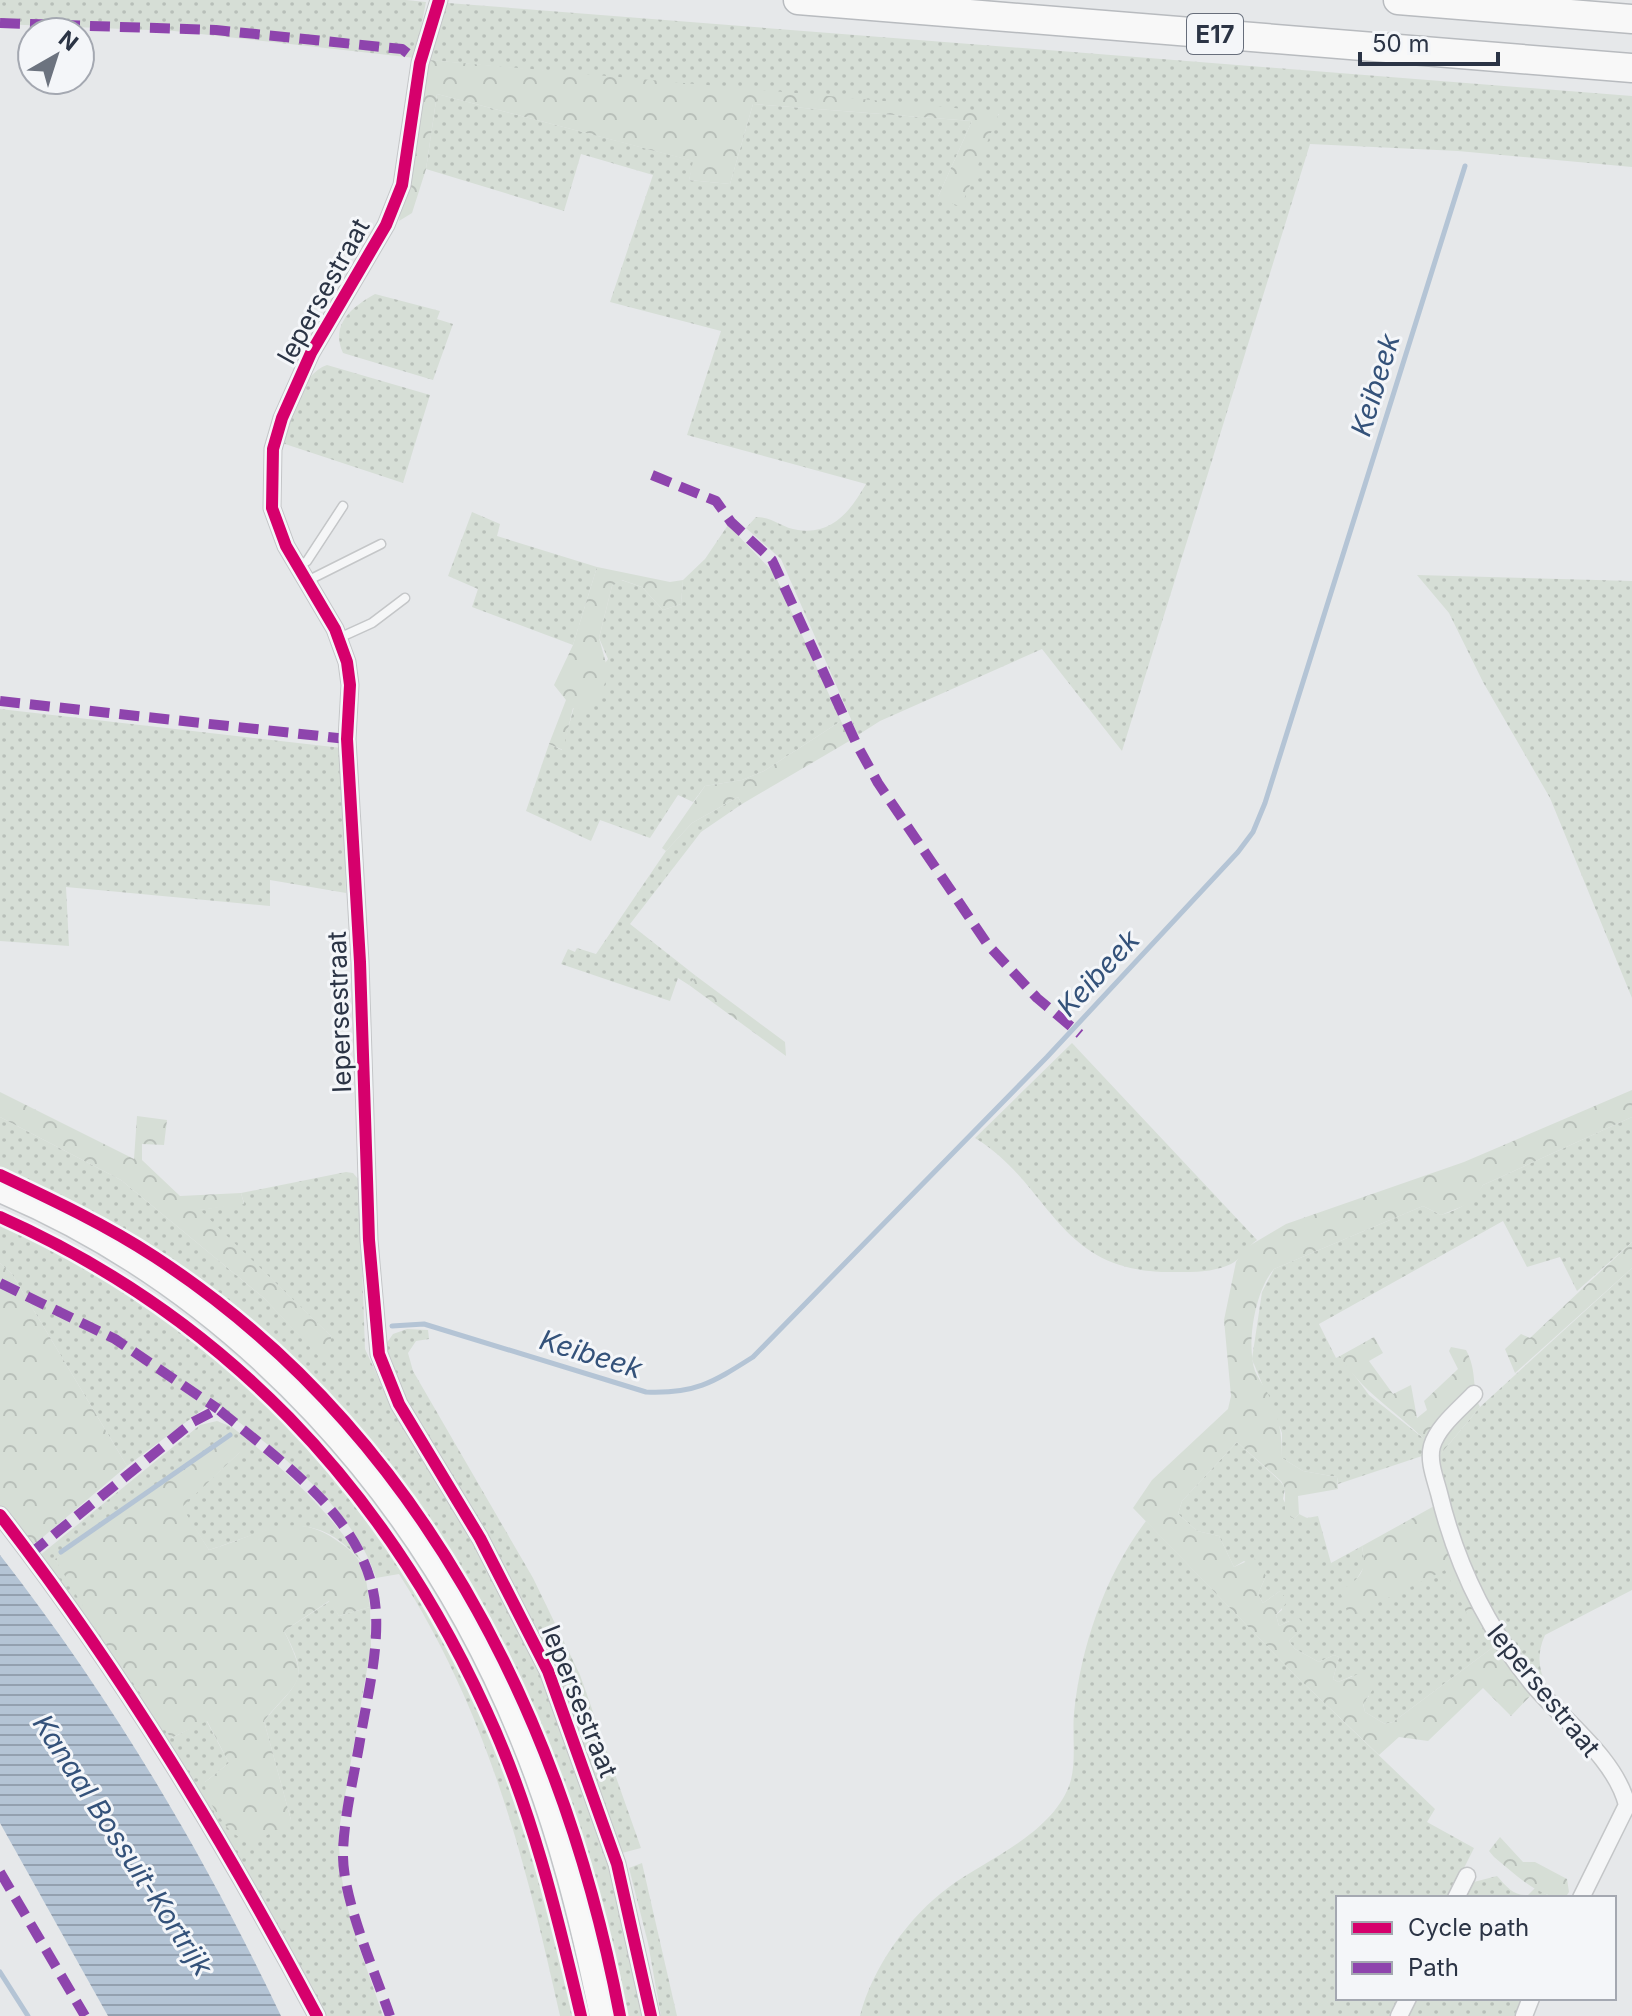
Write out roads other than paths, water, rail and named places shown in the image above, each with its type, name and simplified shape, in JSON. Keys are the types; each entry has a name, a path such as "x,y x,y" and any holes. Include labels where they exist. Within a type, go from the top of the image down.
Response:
{"highway":[{"name":"E17","path":"798,0 1632,68"},
{"path":"1398,0 1632,19"}],"main road":[{"path":"0,1190 73,1224 122,1252 221,1322 307,1403 397,1509 464,1615 525,1743 571,1884 602,2016"}],"street":[{"name":"Iepersestraat","path":"439,0 420,63 402,185 386,225 311,353 273,449 272,508 286,546 339,638 350,685 347,739 360,962 372,1303 379,1354 399,1404 480,1538 548,1671 617,1864 651,2016"},
{"name":"Iepersestraat","path":"1474,1394 1440,1430 1431,1450 1443,1510 1458,1557 1482,1614 1531,1682 1613,1773 1627,1805 1582,1896"},
{"path":"0,1515 101,1653 176,1767 259,1906 317,2016"},
{"path":"1457,1896 1467,1876"}],"lane":[{"path":"302,574 307,561 343,506"},
{"path":"302,574 381,544"},
{"path":"339,638 372,623 405,598"}],"water":[{"name":"Kanaal Bossuit-Kortrijk","path":"0,1555 80,1664 153,1778 188,1836 281,2016 108,2016 0,1823"}],"waterway":[{"name":"Keibeek","path":"392,1326 424,1324 646,1392 691,1389 726,1374 753,1357 1047,1057 1238,852 1253,832 1265,803 1465,166"},
{"name":"Keibeek","path":"61,1552 230,1435"},
{"name":"Keibeek","path":"0,1972 28,2016"}]}
